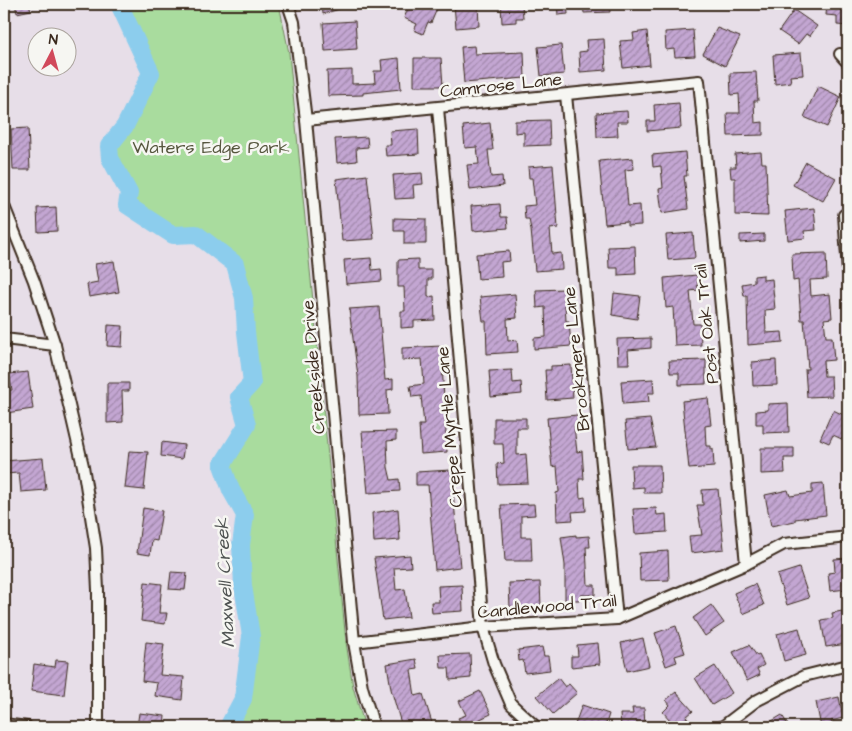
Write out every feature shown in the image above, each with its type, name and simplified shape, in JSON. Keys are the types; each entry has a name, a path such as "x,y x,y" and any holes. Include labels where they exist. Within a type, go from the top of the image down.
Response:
{"street":[{"name":"Creekside Drive","path":"288,4 294,22 306,120 354,642 362,687 374,727"},
{"path":"840,54 848,63"},
{"name":"Camrose Lane","path":"306,120 699,81"},
{"name":"Post Oak Trail","path":"699,81 746,564"},
{"name":"Brookmere Lane","path":"566,95 617,619"},
{"name":"Crepe Myrtle Lane","path":"438,108 483,627 494,664 511,704 536,727"},
{"path":"4,206 34,281 55,345 83,466 96,548 98,590 98,727"},
{"path":"848,215 844,215 848,271"},
{"path":"4,339 55,345"},
{"name":"Candlewood Trail","path":"354,642 483,627 617,619 746,564 784,544 848,537"},
{"path":"722,727 756,701 804,676 848,665"},
{"path":"4,724 26,727"}],"green space":[{"name":"Waters Edge Park","path":"119,4 279,4 289,53 346,642 353,687 365,727 228,727 243,699 251,636 243,586 241,545 245,516 231,490 222,465 247,425 239,397 252,382 244,298 235,264 196,234 173,235 127,205 129,193 110,158 109,146 125,126 151,73"}],"building":[{"path":"15,4 29,4 31,10 17,13"},
{"path":"322,4 349,4 349,6 323,14"},
{"path":"410,4 439,4 431,23 428,22 423,34 414,30 417,24 404,18"},
{"path":"454,4 478,4 479,26 456,28"},
{"path":"501,4 522,4 523,18 516,18 516,22 502,23"},
{"path":"557,4 567,4 568,14 558,15"},
{"path":"583,4 609,4 610,12 584,13"},
{"path":"827,4 848,4 848,26 837,25 837,16 826,15"},
{"path":"794,10 817,26 810,36 806,34 798,44 779,31"},
{"path":"355,21 357,49 325,51 323,23"},
{"path":"717,28 740,37 725,66 703,54"},
{"path":"693,30 695,56 675,57 674,49 666,50 665,32"},
{"path":"647,31 650,65 623,68 620,41 634,40 633,33"},
{"path":"604,39 606,70 580,72 579,52 587,51 586,40"},
{"path":"561,45 564,74 541,76 538,47"},
{"path":"474,46 475,54 524,52 525,78 464,83 461,47"},
{"path":"801,53 803,75 790,76 791,82 775,84 773,55"},
{"path":"399,58 401,89 363,93 363,95 328,96 327,71 352,70 352,84 375,83 374,71 382,71 381,60"},
{"path":"414,58 441,58 443,86 414,86"},
{"path":"756,72 758,101 754,101 755,123 763,122 763,135 728,136 727,113 740,113 739,94 731,95 730,73"},
{"path":"818,86 841,97 827,127 804,117"},
{"path":"679,103 681,128 647,131 647,121 655,121 654,105"},
{"path":"627,111 628,122 617,122 618,136 597,137 596,113"},
{"path":"549,120 550,145 524,146 524,132 515,133 515,121"},
{"path":"490,123 493,150 488,150 491,177 502,176 503,186 470,190 467,165 479,164 477,147 465,148 463,126"},
{"path":"28,128 30,170 13,170 11,129"},
{"path":"418,129 419,154 386,156 385,145 391,145 390,131"},
{"path":"367,137 368,147 356,148 357,161 337,163 335,139"},
{"path":"685,152 687,176 684,176 688,209 662,213 659,189 663,188 661,166 653,167 652,155"},
{"path":"761,152 762,163 766,163 768,216 735,215 735,178 731,178 730,167 736,167 735,154"},
{"path":"633,158 634,169 625,170 628,206 640,205 641,225 627,226 627,222 605,224 599,161"},
{"path":"806,162 836,178 823,201 793,185"},
{"path":"553,165 558,228 550,229 552,254 561,253 562,269 535,271 531,230 529,219 525,219 524,206 535,205 532,178 529,178 528,167"},
{"path":"422,173 423,184 413,185 414,198 395,199 393,175"},
{"path":"367,175 374,239 342,241 336,179"},
{"path":"500,204 501,217 507,217 508,228 473,231 471,206"},
{"path":"56,207 57,231 38,232 37,208"},
{"path":"814,208 816,230 804,231 805,238 788,240 785,211"},
{"path":"394,218 426,219 426,244 404,244 404,231 394,231"},
{"path":"693,233 695,258 668,260 666,235"},
{"path":"764,234 764,241 740,243 740,235"},
{"path":"635,246 636,274 618,275 618,268 609,268 608,247"},
{"path":"509,251 510,261 501,262 502,277 478,279 476,254"},
{"path":"826,253 827,279 810,280 811,296 830,294 832,318 824,319 826,337 832,337 834,360 823,361 824,376 831,376 832,396 807,397 805,369 808,369 804,320 801,320 798,280 793,281 792,254"},
{"path":"371,258 372,270 381,269 382,281 346,284 344,260"},
{"path":"418,259 418,270 432,270 432,279 428,279 428,297 434,296 435,320 414,321 414,327 401,328 401,311 405,311 404,287 398,287 398,260"},
{"path":"114,261 119,292 89,297 87,284 98,282 95,264"},
{"path":"697,275 698,290 690,291 693,324 700,324 701,345 675,346 673,307 666,308 664,278"},
{"path":"763,275 763,280 772,279 775,309 765,310 766,333 782,332 783,342 748,345 747,296 744,296 742,284 754,282 754,276"},
{"path":"564,289 566,321 569,321 571,346 534,349 534,338 546,337 545,307 537,308 536,290"},
{"path":"614,293 640,296 637,319 612,315"},
{"path":"515,294 517,318 507,319 508,341 517,340 518,352 487,354 486,321 483,321 480,297"},
{"path":"379,307 385,380 393,379 393,389 387,390 388,414 359,415 358,376 349,309"},
{"path":"108,325 123,326 122,347 107,346"},
{"path":"651,338 651,348 628,350 629,364 618,364 617,339"},
{"path":"441,346 447,452 421,454 419,425 424,425 421,396 412,397 410,386 424,384 422,359 402,360 402,348"},
{"path":"706,360 706,384 679,385 679,373 670,373 669,361"},
{"path":"776,360 777,385 753,386 752,362"},
{"path":"571,365 573,398 547,400 545,370 551,370 551,366"},
{"path":"512,370 513,383 521,382 522,394 491,397 489,371"},
{"path":"28,372 33,409 6,413 4,391 12,390 9,374"},
{"path":"653,379 654,393 648,393 649,402 623,404 621,381"},
{"path":"107,383 129,383 129,391 122,391 123,422 107,423"},
{"path":"708,398 711,425 705,426 706,446 711,446 711,449 713,449 714,467 689,469 682,401"},
{"path":"788,403 789,432 763,433 763,424 756,424 756,411 768,410 768,404"},
{"path":"833,410 848,417 848,442 833,435 829,443 820,439"},
{"path":"577,415 578,426 574,426 577,452 582,451 584,479 579,479 580,498 585,497 586,511 572,512 573,520 557,521 556,493 559,492 557,466 552,467 547,418"},
{"path":"494,418 526,418 526,428 517,428 517,455 526,454 528,483 498,484 497,464 504,463 503,444 494,444"},
{"path":"650,419 656,447 628,449 625,421"},
{"path":"396,431 396,440 387,441 388,467 391,480 399,479 400,491 368,493 362,432"},
{"path":"162,442 184,445 182,459 161,456"},
{"path":"761,448 794,448 794,458 784,458 785,473 761,474"},
{"path":"129,451 148,452 144,490 125,488"},
{"path":"43,458 46,490 21,492 19,473 4,474 4,461"},
{"path":"631,465 660,465 661,493 644,493 644,487 632,488"},
{"path":"451,470 460,567 435,570 428,485 416,485 416,472"},
{"path":"823,483 826,515 795,519 795,521 771,526 765,495 788,490 790,496 812,493 812,484"},
{"path":"718,489 724,549 691,553 689,536 702,535 697,505 703,505 702,490"},
{"path":"534,504 535,515 521,516 521,537 531,537 532,561 505,561 501,505"},
{"path":"143,508 162,511 157,541 152,540 150,555 137,553"},
{"path":"656,508 657,515 666,514 667,532 635,534 633,509"},
{"path":"398,509 400,540 374,542 372,513"},
{"path":"576,535 576,537 589,536 590,547 586,547 588,585 595,585 595,595 581,595 581,600 565,600 565,565 561,537"},
{"path":"668,551 669,580 640,581 639,553"},
{"path":"410,555 411,567 394,568 396,590 405,589 409,617 383,620 374,558"},
{"path":"848,558 848,583 845,583 846,589 830,591 828,573 835,572 834,559"},
{"path":"799,568 809,598 787,605 777,575"},
{"path":"171,572 187,573 185,590 169,589"},
{"path":"145,582 162,584 159,613 167,613 165,624 141,621"},
{"path":"540,582 541,607 510,608 509,583"},
{"path":"755,584 764,605 743,614 734,593"},
{"path":"462,585 463,611 432,613 431,602 439,602 438,586"},
{"path":"711,605 724,623 705,636 693,618"},
{"path":"842,611 847,644 826,647 821,620 833,618 832,613"},
{"path":"676,626 685,653 675,656 677,662 666,666 655,633"},
{"path":"799,628 806,655 784,661 777,634"},
{"path":"643,638 649,666 627,671 621,643"},
{"path":"146,642 164,644 160,675 184,677 182,700 155,696 157,683 142,681"},
{"path":"598,643 600,664 571,667 571,656 578,656 577,645"},
{"path":"749,645 757,656 759,655 764,665 757,669 760,675 747,681 733,652"},
{"path":"542,647 544,656 548,656 550,670 525,673 523,660 519,661 518,650"},
{"path":"470,654 471,678 450,680 449,668 441,668 440,655"},
{"path":"416,659 418,669 411,670 415,696 423,694 433,726 410,727 409,725 402,727 391,689 387,664"},
{"path":"56,660 68,661 64,695 31,691 34,664 55,667"},
{"path":"715,666 732,693 712,705 695,678"},
{"path":"558,678 565,687 569,684 577,693 553,714 537,696"},
{"path":"480,691 491,714 463,727 458,718 466,715 459,701"},
{"path":"676,692 693,711 686,717 690,722 684,727 676,727 663,712 670,705 666,700"},
{"path":"839,697 843,718 831,721 833,727 821,727 816,702"},
{"path":"582,705 609,714 605,727 574,727"},
{"path":"632,708 644,708 645,727 621,727 620,714 633,714"},
{"path":"139,713 165,716 164,727 137,727"},
{"path":"782,715 789,727 762,727"}],"waterway":[{"name":"Maxwell Creek","path":"119,4 151,73 125,126 109,146 110,158 129,193 127,205 173,235 196,234 235,264 244,298 252,383 239,397 247,425 222,465 231,490 245,515 241,545 243,586 251,636 243,699 228,727"}]}
